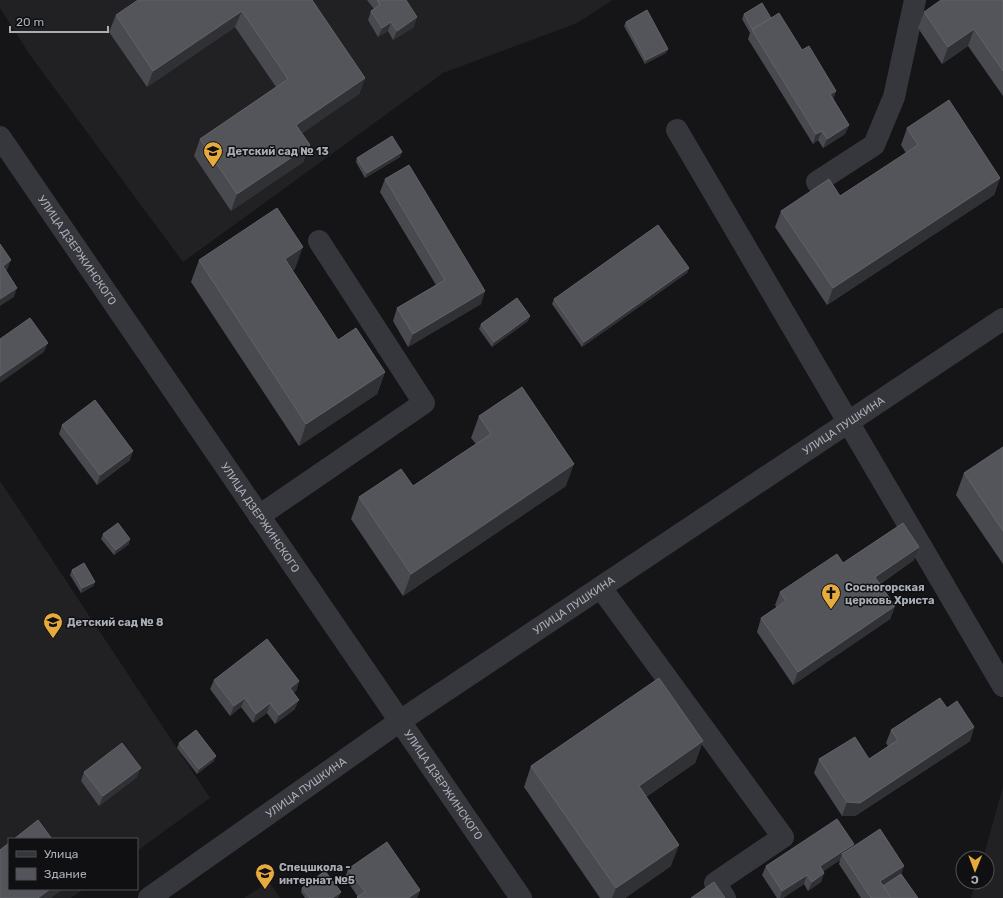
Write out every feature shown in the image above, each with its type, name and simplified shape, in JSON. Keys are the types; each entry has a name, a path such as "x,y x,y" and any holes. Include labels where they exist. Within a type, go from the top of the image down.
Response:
{"street":[{"path":"816,182 874,145 894,96 915,0"},
{"path":"677,130 1003,686"},
{"name":"УЛИЦА ДЗЕРЖИНСКОГО","path":"0,137 521,898"},
{"path":"259,516 424,403 319,241"},
{"name":"УЛИЦА ПУШКИНА","path":"149,898 400,721 1003,319"},
{"path":"601,588 783,837 715,883 725,898"}],"shaded area":[{"name":"Детский сад № 13","path":"0,0 613,0 577,23 443,73 183,262 30,55 0,8"},
{"name":"Детский сад № 8","path":"0,481 210,798 138,850 138,838 8,838 8,890 83,890 71,898 0,898"},
{"path":"1003,787 1003,898 971,898 974,890 995,890 995,850 985,850"},
{"name":"Спецшкола - интернат №5","path":"269,882 280,898 244,898"}],"building":[{"path":"138,0 312,0 365,78 296,125 310,145 237,194 200,139 288,79 242,11 153,71 116,15"},
{"path":"377,0 406,0 417,17 397,31 391,22 382,28 371,11 380,5"},
{"path":"941,0 1003,0 1003,71 974,29 948,47 924,12"},
{"path":"762,3 771,18 752,29 744,14"},
{"path":"647,10 668,49 646,60 626,22"},
{"path":"779,13 802,50 809,46 836,91 830,94 849,125 827,139 822,131 816,134 752,30"},
{"path":"949,100 1000,178 833,288 781,211 829,179 840,196 918,145 907,128"},
{"path":"392,136 402,152 367,173 357,158"},
{"path":"409,165 485,291 413,334 397,308 445,280 385,179"},
{"path":"277,208 303,247 285,259 338,340 356,328 385,372 306,424 199,260"},
{"path":"658,225 689,268 584,342 554,299"},
{"path":"0,244 11,260 3,266 17,288 0,299"},
{"path":"517,298 530,316 494,342 481,324"},
{"path":"30,318 48,343 0,376 0,339"},
{"path":"522,387 574,464 411,574 359,497 401,469 413,486 491,434 479,416"},
{"path":"95,400 133,451 100,475 62,425"},
{"path":"1003,447 1003,531 964,473"},
{"path":"118,523 130,539 116,550 103,534"},
{"name":"Сосногорская церковь Христа","path":"903,523 919,547 875,577 895,606 798,672 761,618 786,601 780,592 837,554 843,563"},
{"path":"84,563 95,582 82,588 72,570"},
{"path":"267,639 299,681 290,688 299,700 279,715 270,703 256,714 245,698 234,706 214,680"},
{"path":"659,678 703,741 639,786 679,845 616,888 531,766"},
{"path":"940,698 947,708 957,701 974,727 860,803 847,802 819,759 855,737 869,759 898,740 891,730"},
{"path":"196,730 216,756 199,769 179,743"},
{"path":"122,743 141,768 103,796 84,772"},
{"path":"837,819 854,844 820,866 824,873 812,882 807,875 782,891 766,866"},
{"path":"38,820 51,838 15,838"},
{"path":"880,829 904,866 880,881 891,898 871,898 842,854"},
{"path":"387,842 420,890 408,898 358,898 357,897 365,892 348,869"},
{"path":"8,844 8,890 49,890 38,898 0,898 0,850"},
{"path":"325,871 341,892 332,898 310,898 302,888"},
{"path":"901,874 918,898 891,898 883,886"},
{"path":"714,882 725,898 691,898"}],"place":[{"name":"Детский сад № 13","path":"213,168"},
{"name":"Сосногорская церковь Христа","path":"831,610"},
{"name":"Детский сад № 8","path":"53,639"},
{"name":"Спецшкола - интернат №5","path":"265,890"}]}
